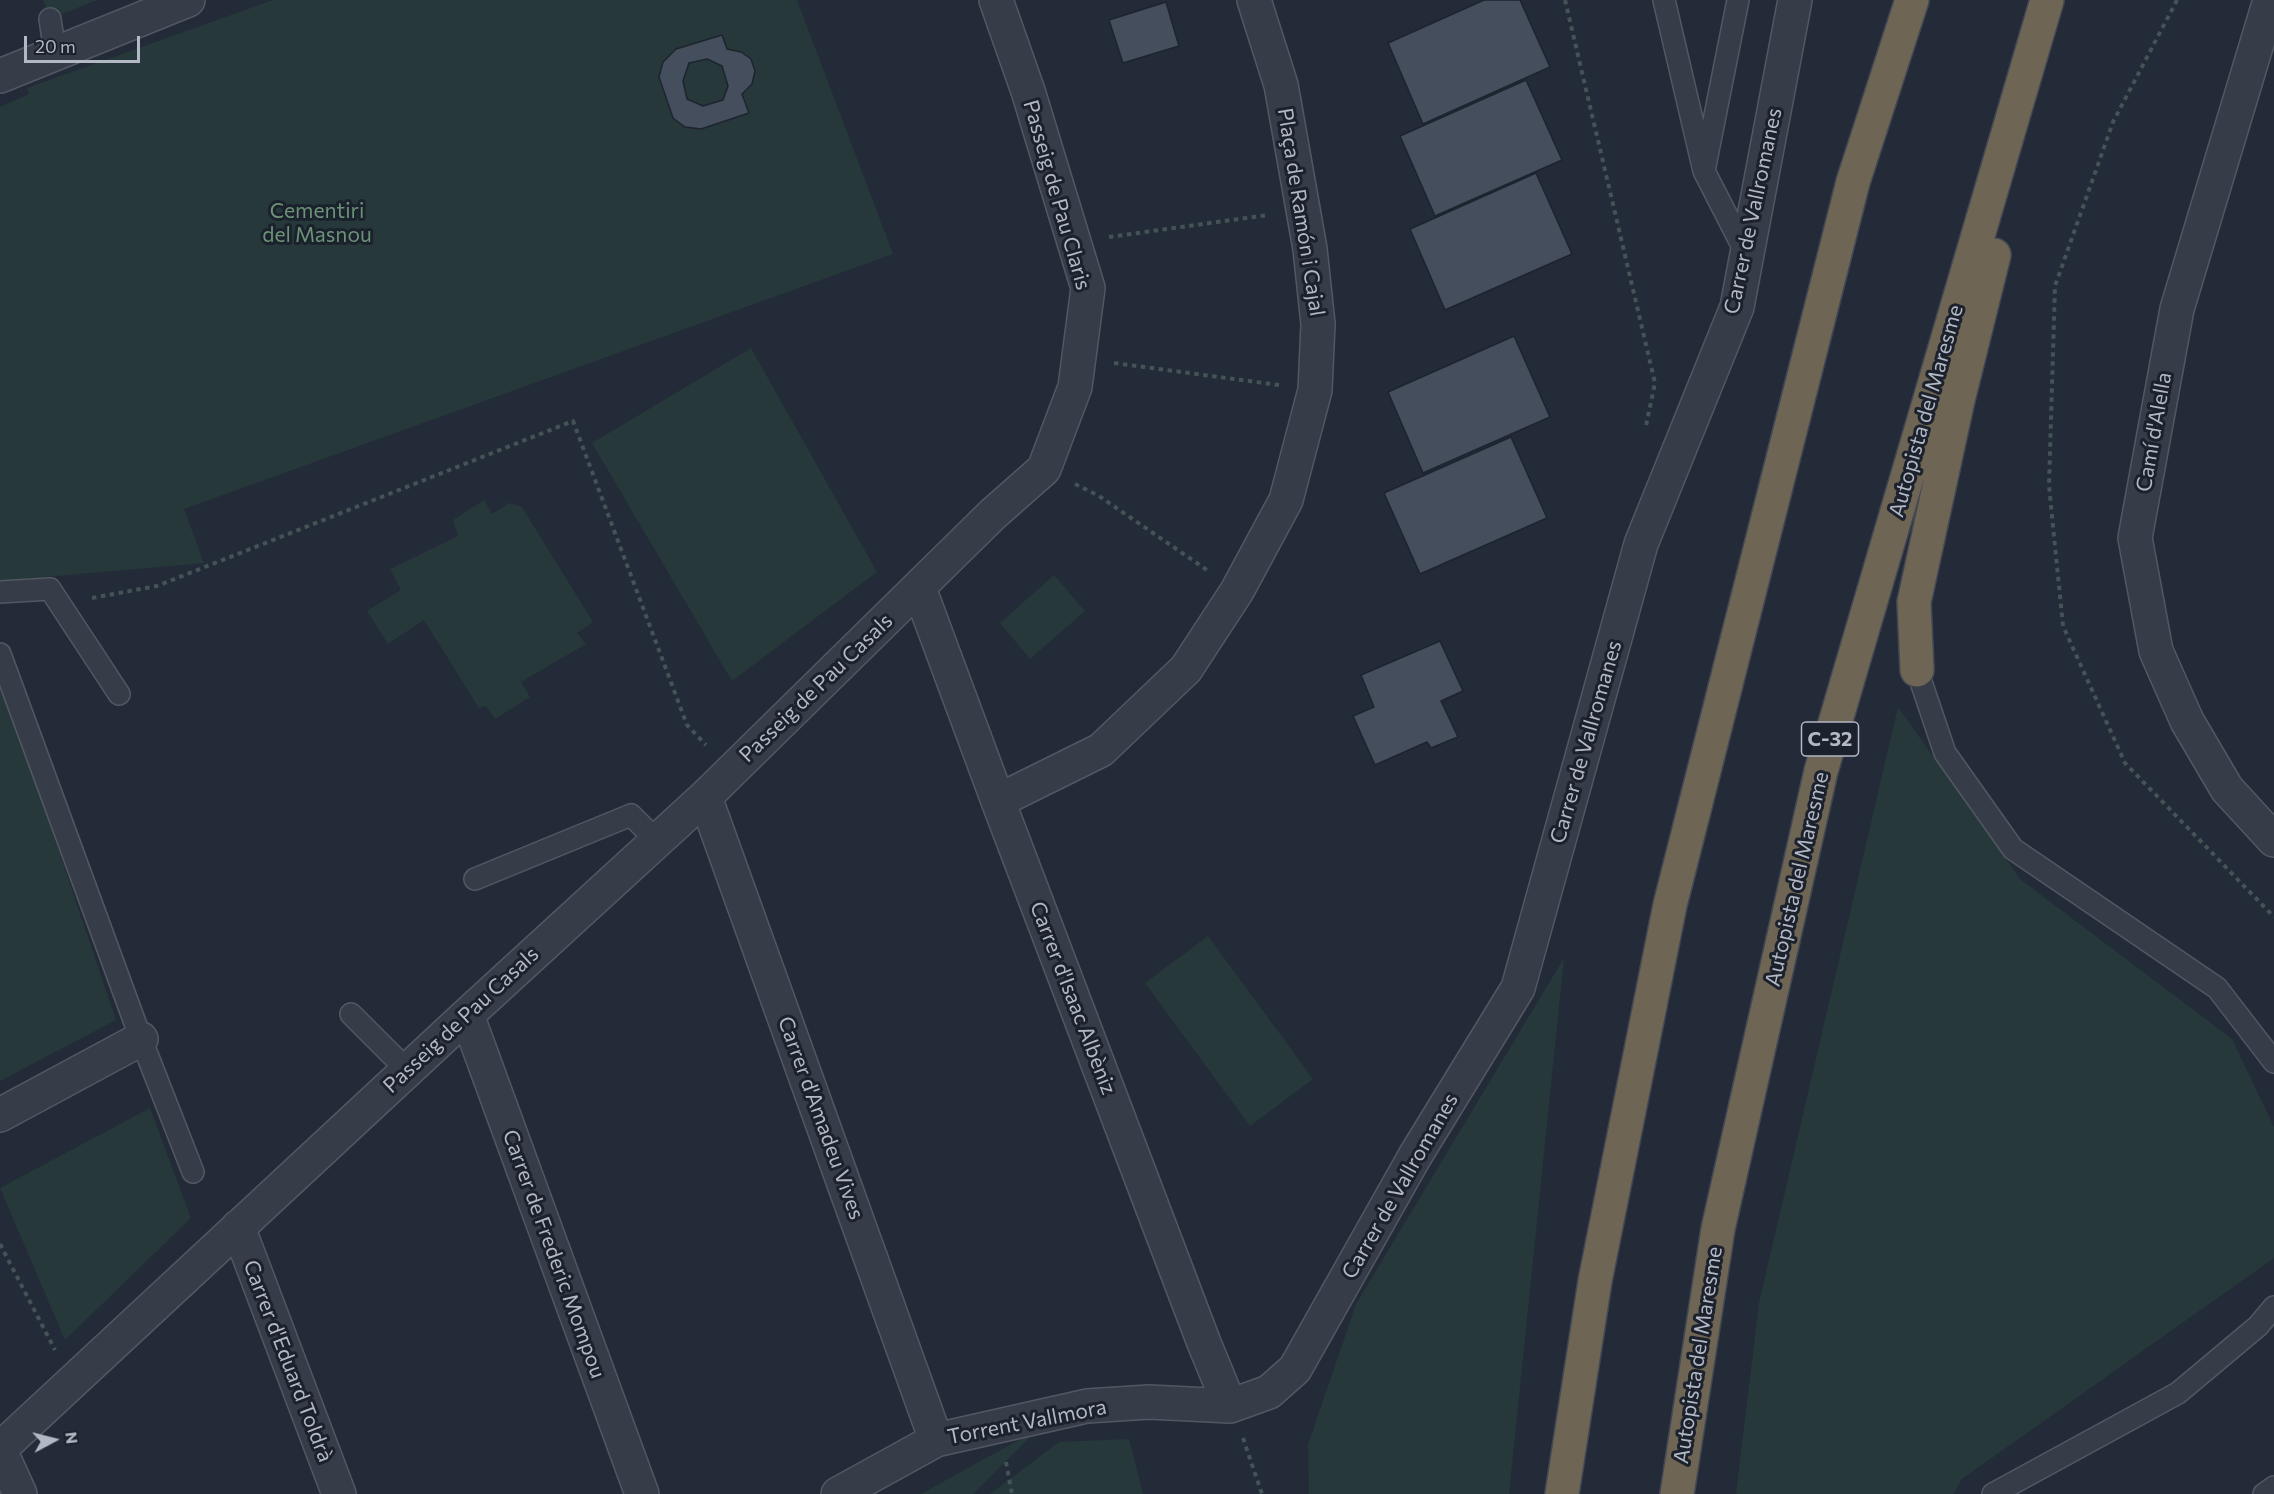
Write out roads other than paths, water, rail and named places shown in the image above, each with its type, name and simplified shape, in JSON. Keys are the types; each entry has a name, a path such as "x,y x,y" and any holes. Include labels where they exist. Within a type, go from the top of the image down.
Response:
{"highway":[{"path":"1562,1494 1595,1281 1670,905 1853,182 1912,0"},
{"name":"Autopista del Maresme","path":"1677,1494 1718,1228 1821,771 2047,0"},
{"path":"1917,670 1914,602 1958,400 2058,0"}],"street":[{"path":"0,76 188,0"},
{"name":"Passeig de Pau Claris","path":"919,588 993,514 1044,469 1075,387 1087,298 1088,288 1028,91 996,0"},
{"name":"Plaça de Ramón i Cajal","path":"998,801 1101,750 1186,669 1237,591 1286,500 1315,390 1318,324 1304,209 1281,85 1254,0"},
{"name":"Carrer de Vallromanes","path":"1230,1406 1269,1392 1295,1369 1415,1156 1518,988 1641,544 1737,307 1795,0"},
{"name":"Camí d'Alella","path":"2270,0 2177,309 2135,538 2156,651 2187,721 2227,789 2274,840"},
{"name":"Passeig de Pau Casals","path":"0,1450 407,1070 705,797 919,588"},
{"name":"Carrer d'Isaac Albèniz","path":"919,588 1204,1343 1230,1406"},
{"name":"Carrer d'Amadeu Vives","path":"705,797 936,1440"},
{"name":"Carrer de Frederic Mompou","path":"467,1015 642,1494"},
{"path":"0,1115 141,1040"},
{"name":"Carrer d'Eduard Toldrà","path":"238,1227 339,1494"},
{"name":"Torrent Vallmora","path":"838,1494 936,1440 1088,1406 1149,1402 1230,1406"},
{"path":"0,1450 20,1494"}],"lane":[{"path":"1664,0 1704,171 1747,255"},
{"path":"1727,0 1732,28"},
{"path":"1704,171 1738,0"},
{"path":"50,19 56,53"},
{"path":"0,592 50,589 119,694"},
{"path":"0,654 141,1040 193,1172"},
{"path":"1917,670 1945,753 2013,849 2217,988 2274,1062"},
{"path":"475,879 631,815 657,841"},
{"path":"351,1014 407,1070"},
{"path":"1993,1494 2178,1393 2258,1326 2274,1308"},
{"path":"2264,1494 2274,1487"}],"park label":[{"name":"Cementiri del Masnou","path":"317,223"}]}
